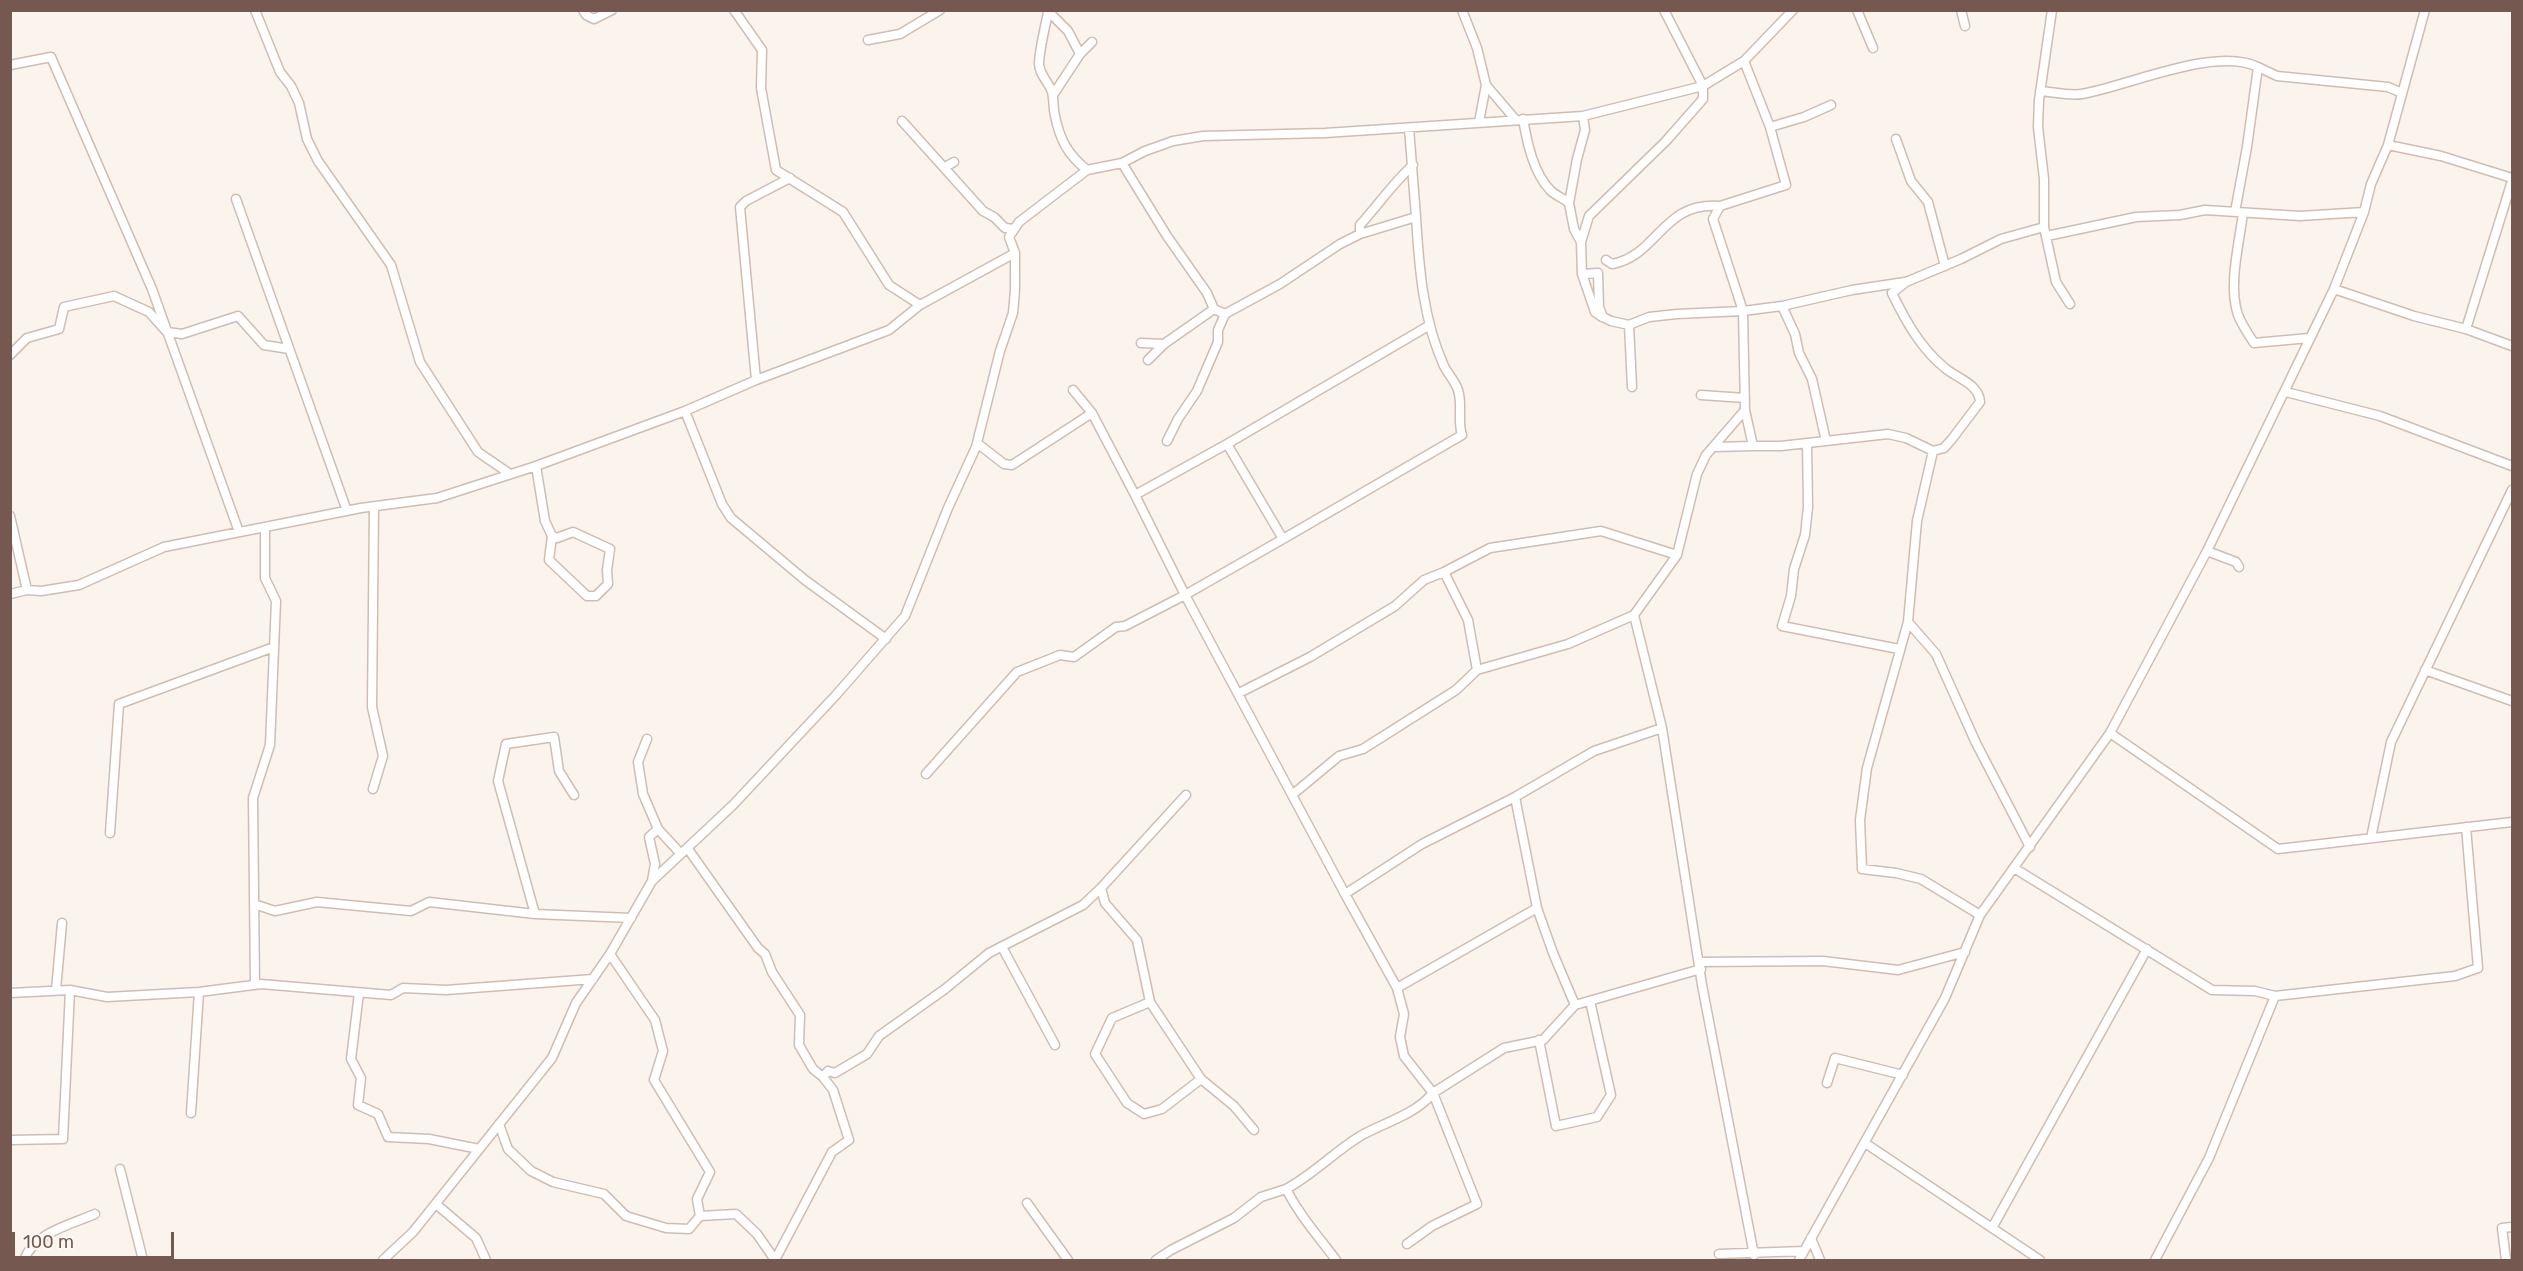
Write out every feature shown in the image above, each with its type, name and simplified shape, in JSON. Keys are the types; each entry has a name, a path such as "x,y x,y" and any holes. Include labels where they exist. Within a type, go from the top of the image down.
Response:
{"street":[{"path":"255,10 280,72 291,86 299,103 307,139 318,161 391,266 420,362 478,452 510,474"},
{"path":"583,10 586,15 594,19 612,10"},
{"path":"734,10 762,50 761,87 776,170 843,212 889,285 920,305"},
{"path":"868,39 900,34 940,10"},
{"path":"1462,10 1474,40 1486,85 1479,122"},
{"path":"1664,10 1703,86 1704,99 1688,118 1589,216 1581,242 1582,274 1594,312 1611,321 1629,325 1649,317 1782,306 1852,290 1906,282 2001,239 2136,217 2180,215 2205,210 2300,216 2364,212"},
{"path":"383,1260 413,1232 552,1058 576,1003 610,954 652,881 733,806 905,616 977,443 1000,351 1013,313 1015,253 1009,237 1019,222 1088,170 1122,163 1144,151 1173,141 1203,136 1325,133 1584,116 1703,86 1744,61 1793,10"},
{"path":"1857,10 1873,48"},
{"path":"1961,10 1965,26"},
{"path":"2052,10 2040,91 2038,127 2044,179 2045,232 2056,282 2070,303"},
{"path":"1799,1260 1946,998 1980,915 2110,733 2207,551 2334,289 2364,212 2371,184 2388,145 2425,10"},
{"path":"1048,11 1068,31 1080,54"},
{"path":"1048,11 1039,64 1053,95 1060,136 1072,158 1088,170"},
{"path":"1053,95 1080,54 1092,42"},
{"path":"10,65 51,57 147,278 239,532"},
{"path":"1605,260 1612,264 1632,258 1671,220 1704,207 1720,206 1786,185 1770,127 1744,61"},
{"path":"2040,91 2080,94 2200,63 2248,62 2277,76 2388,87 2402,93"},
{"path":"2258,67 2239,213 2234,300 2238,316 2254,343 2309,338"},
{"path":"1486,85 1519,119 1528,146 1548,188 1569,203"},
{"path":"1770,127 1804,117 1831,105"},
{"path":"1581,242 1574,229 1569,203 1585,130 1584,116"},
{"path":"902,121 983,211 994,217 1005,228 1014,229"},
{"path":"926,774 1017,672 1060,655 1074,657 1116,627 1125,626 1185,595 1462,435 1459,424 1458,391 1444,366 1430,324 1419,271 1409,128"},
{"path":"1896,139 1911,181 1928,202 1945,266"},
{"path":"2388,145 2441,156 2512,180 2466,330"},
{"path":"945,167 954,162"},
{"path":"1122,163 1167,236 1207,293 1214,309 1225,314"},
{"path":"1360,234 1360,225 1383,200 1395,181 1413,165"},
{"path":"756,380 740,207 746,201 790,178"},
{"path":"236,199 347,511"},
{"path":"1720,206 1713,219 1743,311 1745,410 1752,446"},
{"path":"1167,441 1178,419 1197,391 1218,342 1218,330 1225,314 1360,234 1416,217"},
{"path":"10,594 79,585 164,547 347,511 437,498 536,466 685,411 756,380 888,330 920,305 1015,253"},
{"path":"1582,274 1598,273 1599,307 1603,317"},
{"path":"1714,447 1826,441 1888,434 1906,438 1933,451 1944,448 1980,402 1979,394 1972,386 1944,367 1902,317 1892,293 1906,282"},
{"path":"2334,289 2512,346"},
{"path":"10,355 27,338 59,329 64,307 114,296 149,312 167,332 182,334 238,316 264,345 289,349"},
{"path":"1782,306 1795,334 1799,353 1812,379 1826,441"},
{"path":"1148,360 1164,344 1214,309"},
{"path":"1135,495 1227,444 1430,324"},
{"path":"1629,325 1632,387"},
{"path":"1141,343 1164,344"},
{"path":"1072,390 1092,413 1185,595 1397,988 1404,1014 1400,1037 1404,1056 1433,1093 1477,1204 1432,1226 1407,1244"},
{"path":"2286,392 2380,416 2512,464"},
{"path":"1701,395 1745,398"},
{"path":"1292,795 1339,756 1363,749 1455,690 1477,670 1568,644 1634,615 1677,555 1697,474 1706,455 1745,410"},
{"path":"685,411 722,504 731,519 805,580 886,639"},
{"path":"977,443 1004,464 1012,465 1092,413"},
{"path":"1807,442 1808,507 1805,535 1794,569 1791,596 1782,626 1899,649"},
{"path":"1227,444 1283,539"},
{"path":"1933,451 1917,521 1908,622 1899,649 1889,697 1867,768 1860,819 1862,869 1921,879 1980,915"},
{"path":"536,466 545,520 552,536 549,560 587,596 596,596 608,584 610,549 573,532 557,538 552,536"},
{"path":"2371,838 2391,742 2512,490"},
{"path":"373,789 384,756 372,706 374,507"},
{"path":"10,516 27,590"},
{"path":"255,985 253,798 270,746 276,601 265,578 265,527"},
{"path":"1239,693 1310,657 1395,606 1424,580 1490,548 1601,531 1677,555"},
{"path":"2207,551 2236,562 2239,567"},
{"path":"1444,572 1468,620 1477,670"},
{"path":"1634,615 1662,728 1700,966 1754,1254"},
{"path":"1908,622 1936,654 1976,743 2030,847"},
{"path":"110,834 118,704 274,647"},
{"path":"2425,670 2512,701"},
{"path":"1345,894 1422,844 1515,797 1594,751 1662,728"},
{"path":"2110,733 2278,849 2512,822"},
{"path":"534,914 498,781 506,744 554,737 559,771 574,795"},
{"path":"499,1124 508,1149 531,1170 553,1182 604,1194 626,1216 666,1228 689,1229 700,1216 736,1214 757,1234 775,1260 832,1152 849,1140 833,1090 813,1069 799,1045 800,1015 772,972 765,954 684,851 658,828 643,794 638,762 647,739"},
{"path":"823,1077 828,1071 835,1073 867,1054 879,1036 945,989 989,953 1083,904 1101,888 1186,795"},
{"path":"1515,797 1537,908 1575,1005"},
{"path":"2014,868 2212,990 2255,992 2275,996 2455,976 2478,968 2466,827"},
{"path":"652,881 655,864 649,837 658,828"},
{"path":"1101,888 1105,903 1137,940 1150,1002 1201,1079 1234,1106 1254,1130"},
{"path":"254,904 275,911 317,902 411,911 429,902 534,914 631,918"},
{"path":"1397,988 1537,908"},
{"path":"56,990 62,923"},
{"path":"1002,947 1055,1045"},
{"path":"1992,1228 2147,950"},
{"path":"1156,1260 1170,1250 1234,1218 1261,1197 1286,1189 1305,1179 1361,1136 1425,1103 1433,1093 1504,1048 1543,1040 1575,1005 1700,966 1823,961 1898,970 1965,952"},
{"path":"610,954 655,1020 663,1051 654,1080 710,1172 697,1199 700,1216"},
{"path":"10,993 70,990 107,997 199,992 255,985 391,995 403,988 446,990 593,979"},
{"path":"10,1140 63,1139 70,990"},
{"path":"191,1113 199,992"},
{"path":"359,993 351,1059 361,1078 358,1105 378,1114 388,1137 429,1139 479,1149"},
{"path":"2155,1260 2209,1158 2275,996"},
{"path":"1539,1040 1556,1126 1597,1117 1611,1095 1590,1001"},
{"path":"1150,1002 1112,1018 1095,1054 1127,1103 1144,1114 1162,1109 1201,1079"},
{"path":"1827,1083 1835,1059 1903,1075"},
{"path":"1865,1143 2040,1260"},
{"path":"120,1169 143,1260"},
{"path":"1286,1189 1307,1226 1314,1230 1336,1260"},
{"path":"1027,1203 1068,1260"},
{"path":"436,1204 476,1238 486,1260"},
{"path":"24,1260 28,1250 43,1236 95,1214"},
{"path":"2506,1260 2502,1228 2512,1227"},
{"path":"1811,1238 1820,1260"},
{"path":"1719,1254 1804,1251"}]}
